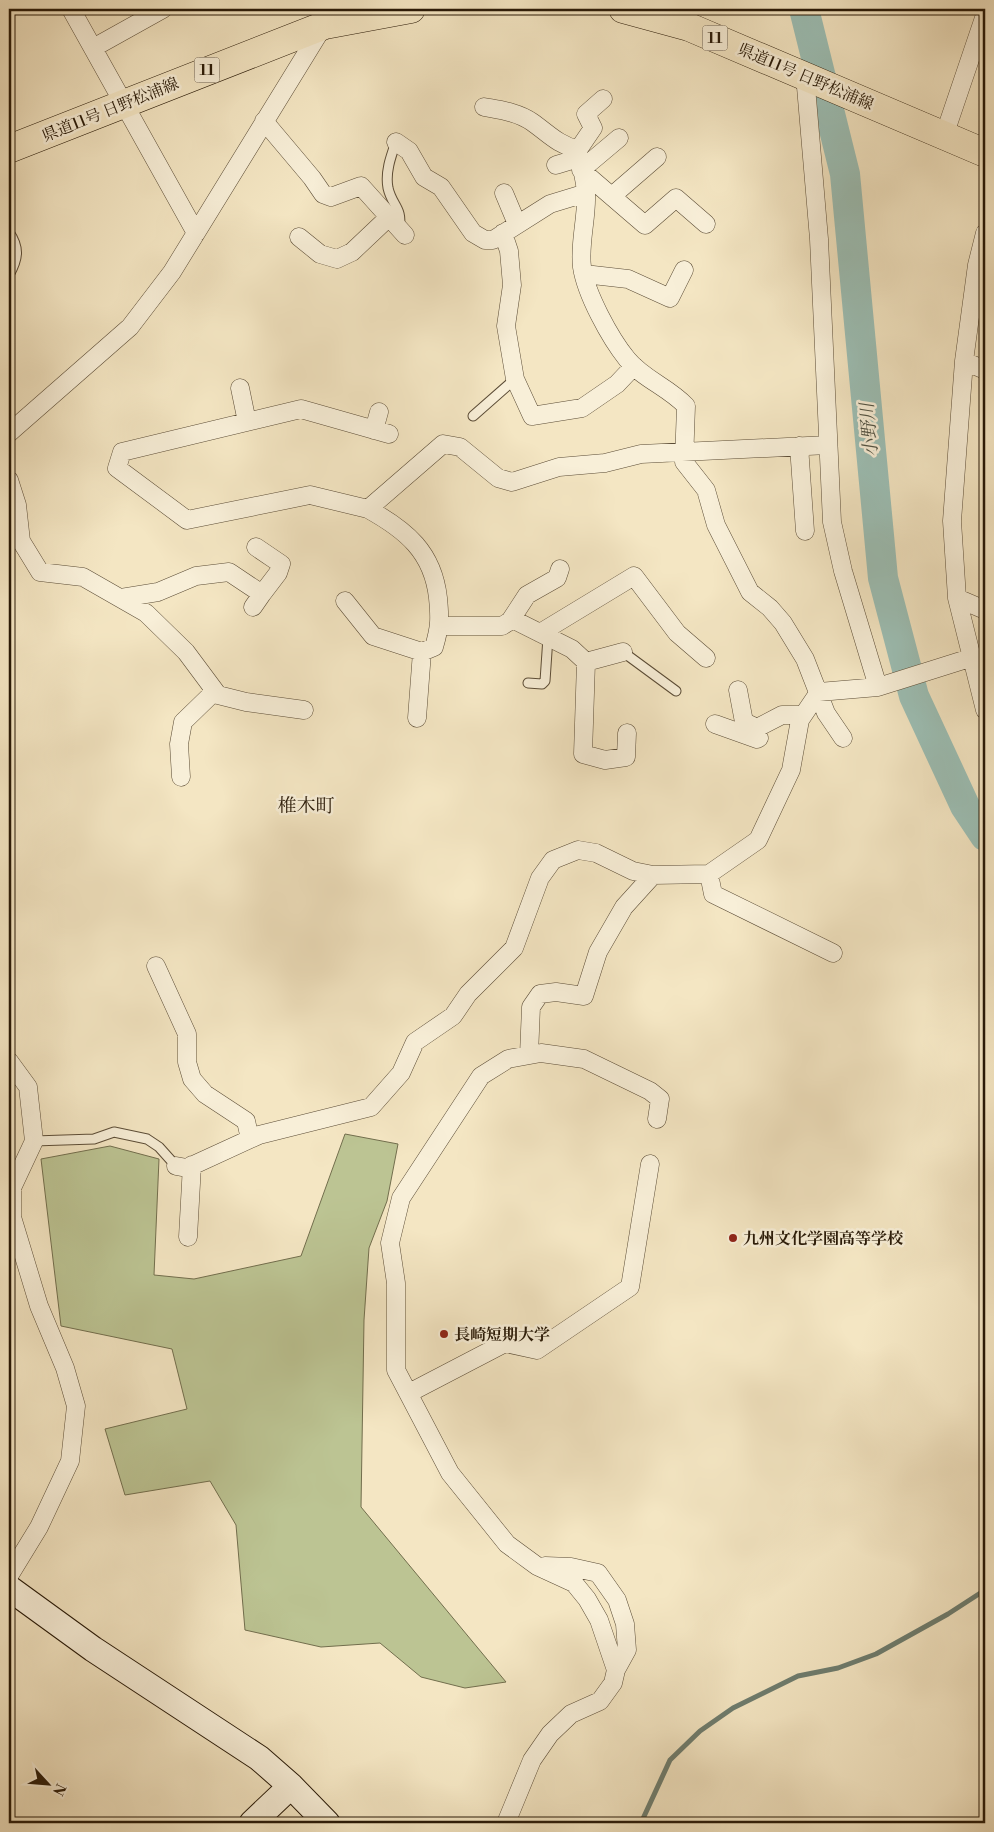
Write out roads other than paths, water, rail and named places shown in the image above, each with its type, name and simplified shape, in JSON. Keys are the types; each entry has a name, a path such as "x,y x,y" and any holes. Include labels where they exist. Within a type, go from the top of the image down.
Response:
{"main road":[{"name":"県道11号 日野松浦線","path":"9,149 338,18 411,9"},
{"name":"県道11号 日野松浦線","path":"623,9 689,27 985,153"}],"street":[{"path":"71,9 196,233"},
{"path":"94,48 163,9"},
{"path":"944,136 985,15"},
{"path":"9,433 130,328 172,272 264,121 338,18"},
{"path":"805,75 819,239 832,522 843,571 882,686"},
{"path":"603,99 586,114 593,128 579,159 586,193 582,266 590,292 606,326 626,358 642,375 675,394 686,406 684,462 706,490 716,525 750,592 770,608 783,623 804,659 826,713 843,738"},
{"path":"484,107 510,112 530,120 579,159 612,196 645,225 676,198 706,224"},
{"path":"264,121 312,178 323,194 331,197 361,186 398,227 338,259 320,254 300,237"},
{"path":"556,165 579,159 619,138"},
{"path":"396,142 409,151 424,177 441,187 473,233 485,240 493,240 550,204 586,193"},
{"path":"612,196 657,157"},
{"path":"504,193 510,229 508,251 512,285 506,326 515,379 532,416 582,408 617,384 634,366"},
{"path":"985,233 977,265 964,361 952,521 957,598 965,659 985,710"},
{"path":"584,274 628,279 670,298 684,270"},
{"path":"964,361 985,370"},
{"path":"240,388 247,422"},
{"path":"345,601 373,636 422,652 434,646 441,626 436,578 422,550 394,523 368,509 310,494 187,520 117,468 122,452 301,409 381,432 379,412"},
{"path":"368,509 443,444 460,447 498,478 512,482 559,467 605,463 641,454 828,444"},
{"path":"799,446 805,532"},
{"path":"9,480 17,505 21,541 40,572 83,577 146,614 179,646 218,695 246,702 304,710"},
{"path":"121,598 158,592 196,576 229,572 257,601 278,573 281,564 256,547"},
{"path":"441,626 502,626 512,619 527,595 557,578 560,569"},
{"path":"544,635 634,576 677,633 706,658"},
{"path":"957,598 985,610"},
{"path":"512,619 572,649 586,662 584,754 605,760 626,757 627,733"},
{"path":"417,718 422,652"},
{"path":"586,662 623,652"},
{"path":"819,692 882,686 965,659"},
{"path":"738,690 744,722 757,728 782,715 801,720"},
{"path":"181,777 179,744 183,722 215,691"},
{"path":"188,1237 184,1166 250,1139 371,1107 401,1073 416,1042 453,1016 468,994 514,948 540,878 553,860 578,850 596,853 633,871 653,875 709,874 758,840 791,770 801,720 819,692"},
{"path":"715,724 757,739 778,728 801,720"},
{"path":"709,874 713,894 833,953"},
{"path":"529,1055 531,1007 540,994 556,992 584,996 598,952 624,907 653,875"},
{"path":"156,966 187,1034 187,1062 192,1078 205,1094 246,1121 250,1139"},
{"path":"616,1670 599,1620 587,1599 574,1583 537,1566 507,1544 450,1473 396,1370 396,1282 390,1243 401,1198 481,1076 508,1059 541,1053 584,1060 650,1091 660,1100 657,1119"},
{"path":"9,1060 28,1087 34,1141 12,1188 12,1217 39,1306 65,1368 76,1406 70,1461 39,1527 9,1576"},
{"path":"409,1393 505,1343 536,1350 630,1286 650,1164"},
{"path":"506,1823 532,1760 550,1734 571,1714 600,1701 613,1683 616,1670 627,1650 625,1624 617,1600 598,1572 571,1567 537,1566"},
{"path":"9,1588 93,1649 259,1758 292,1786 327,1823"},
{"path":"252,1823 292,1786"}],"lane":[{"path":"396,142 388,164 388,188 402,215 398,227"},
{"path":"9,232 17,242 16,263 9,275"},
{"path":"473,416 515,379"},
{"path":"528,683 542,684 545,681 544,635"},
{"path":"623,652 676,691"},
{"path":"34,1141 94,1139 114,1132 147,1139 184,1166"}],"waterway":[{"name":"小野川","path":"804,9 845,174 883,578 914,696 965,806 985,836"},
{"path":"641,1823 670,1760 700,1731 733,1708 798,1676 838,1668 876,1654 948,1614 985,1590"}],"place":[{"name":"九州文化学園高等学校","path":"733,1238"},
{"name":"長崎短期大学","path":"444,1334"}],"district":[{"name":"椎木町","path":"306,805"}]}
